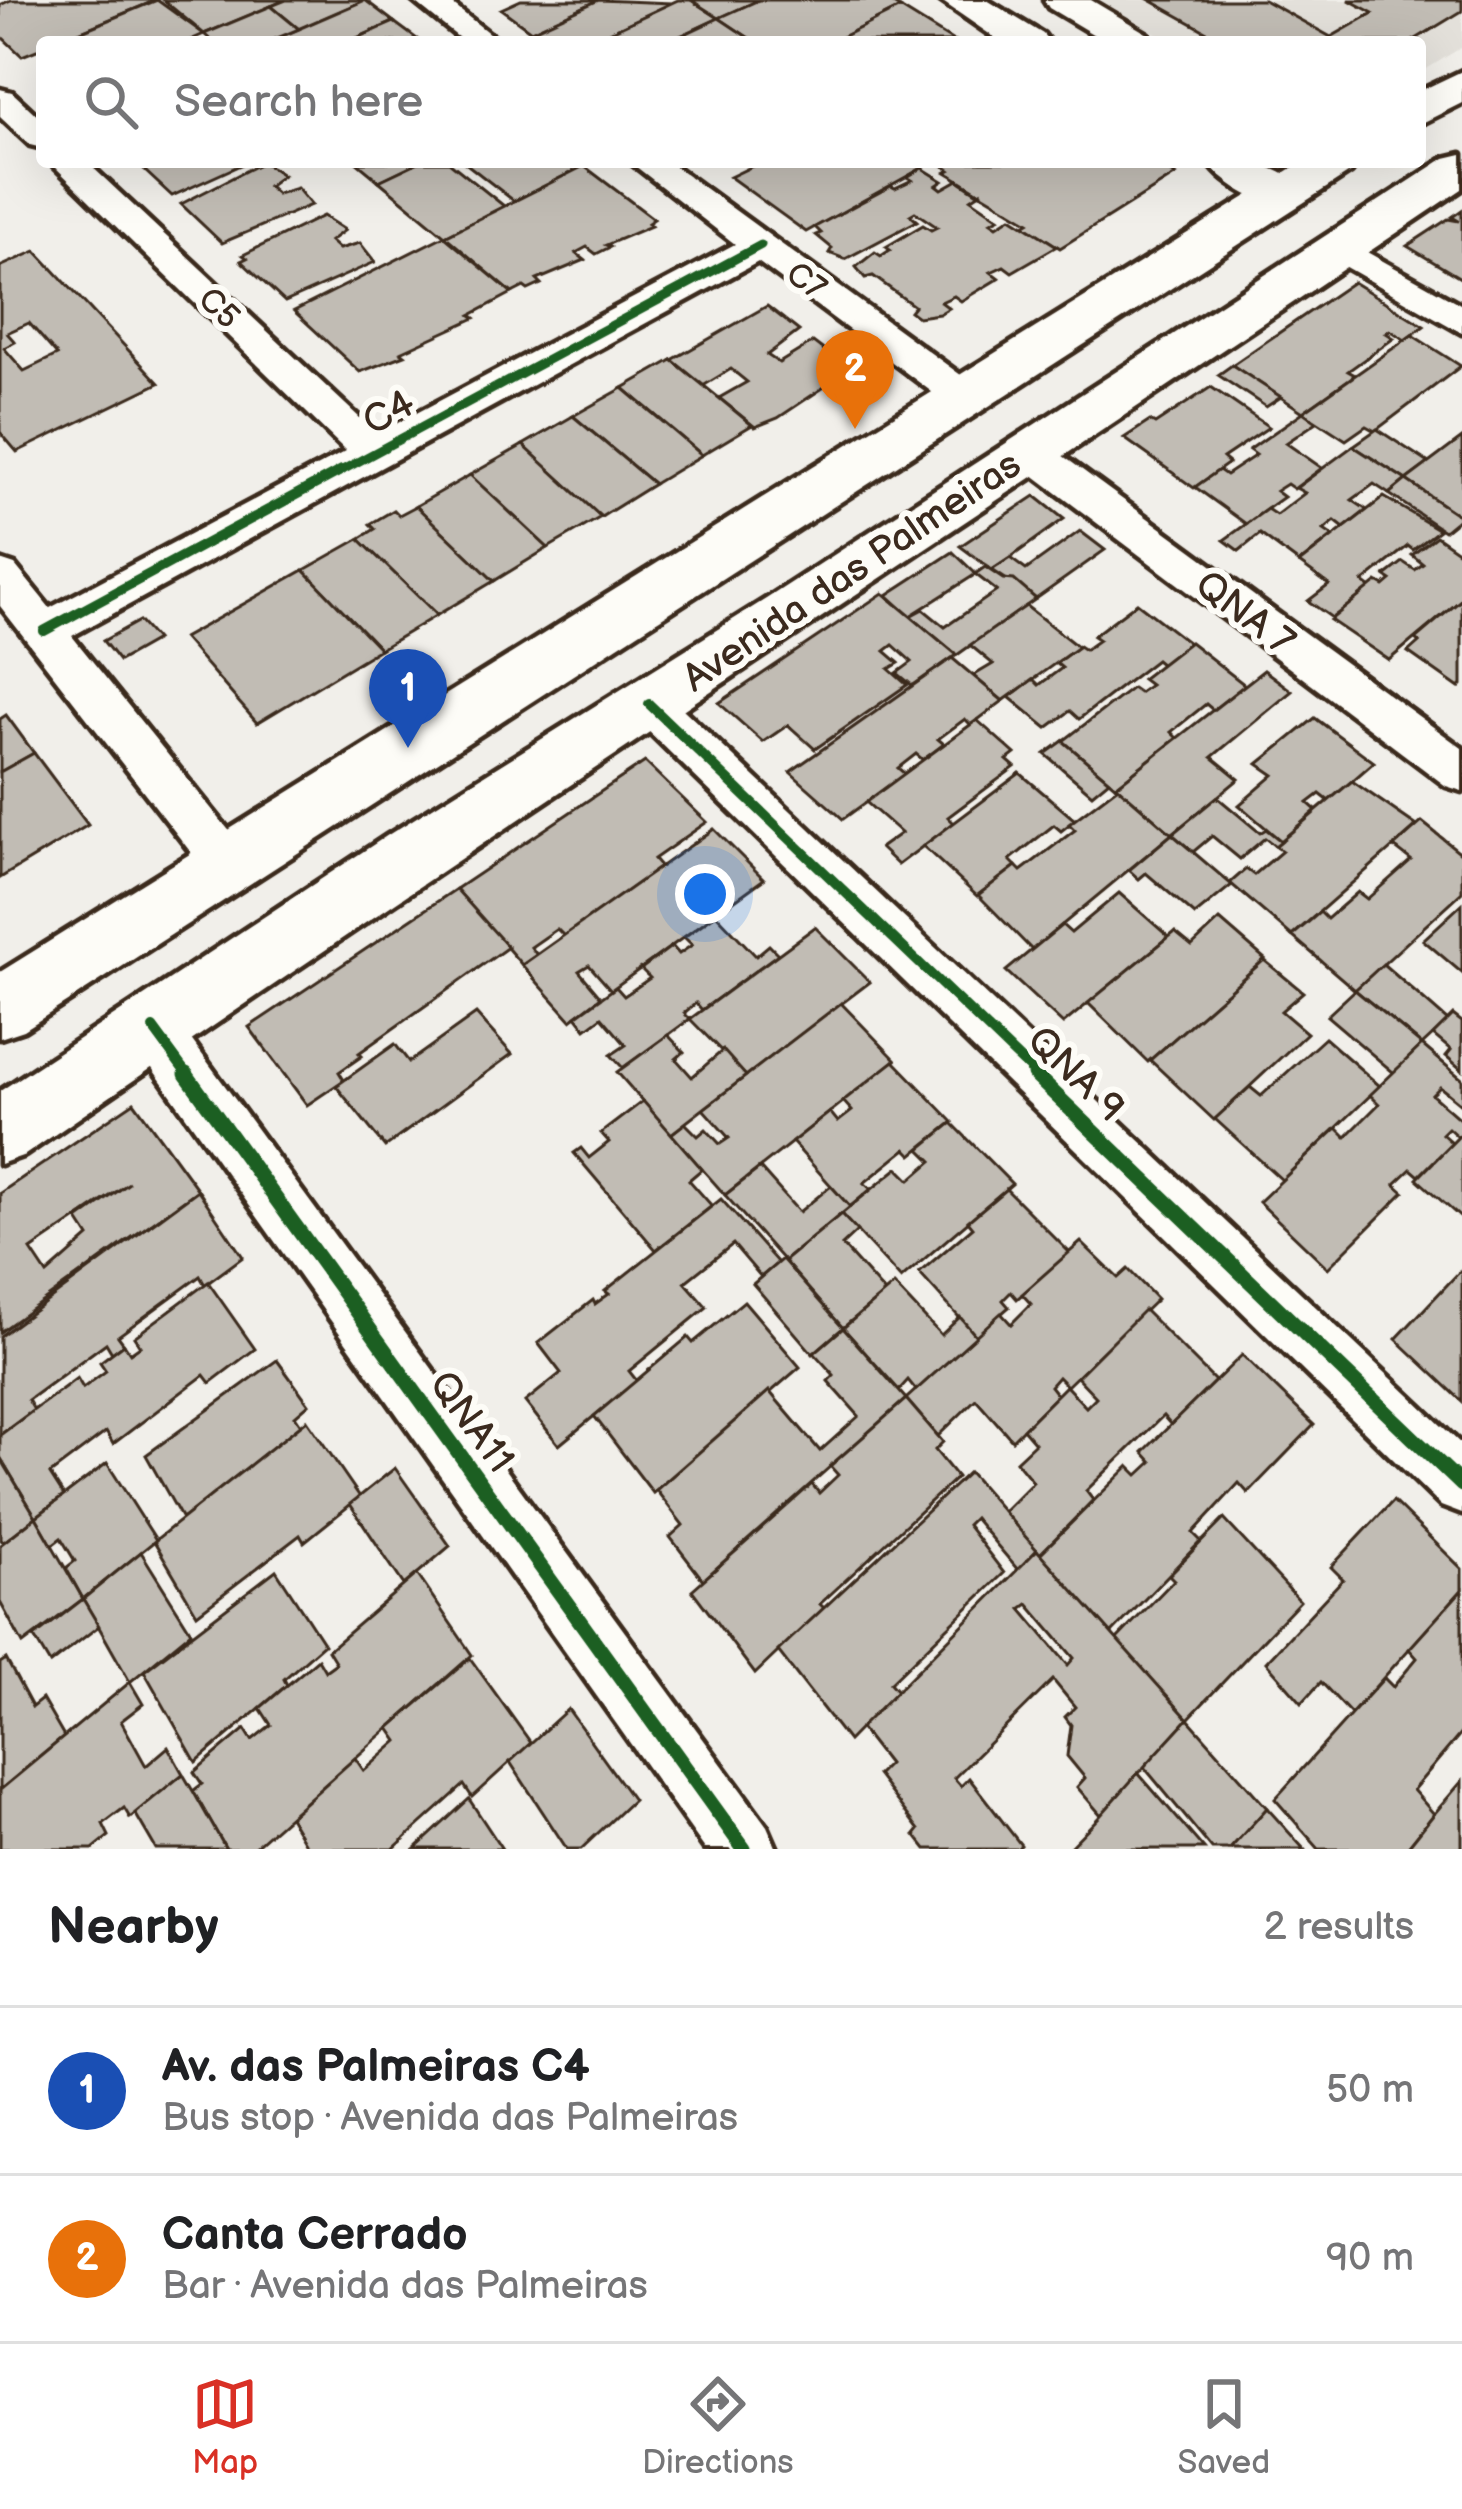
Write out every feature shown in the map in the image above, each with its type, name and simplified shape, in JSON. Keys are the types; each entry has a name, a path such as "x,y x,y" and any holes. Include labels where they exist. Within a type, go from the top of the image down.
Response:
{"main road":[{"path":"1426,106 1462,84"},
{"name":"Avenida das Palmeiras","path":"0,1008 725,554 1325,168"},
{"name":"Avenida das Palmeiras","path":"0,1131 1462,168"},
{"path":"1061,336 1060,355 1070,368 1113,385 1139,381"},
{"path":"725,554 767,554 791,566 800,590 787,615"},
{"path":"390,761 368,797 373,822 398,838 440,837"}],"street":[{"path":"427,0 476,36"},
{"path":"959,0 1019,36"},
{"path":"1063,0 1124,36"},
{"path":"0,99 36,133"},
{"name":"C5","path":"73,168 373,453"},
{"name":"C7","path":"655,168 966,398"},
{"path":"1239,168 1284,195"},
{"name":"C4","path":"44,632 760,245"},
{"path":"1340,248 1462,321"},
{"name":"QNA 7","path":"1030,452 1462,773"},
{"path":"0,576 227,863"},
{"name":"QNA 9","path":"650,704 1462,1485"},
{"name":"QNA11","path":"153,1028 743,1849"}],"shaded area":[{"path":"1098,0 1462,0 1462,47 1426,69 1426,36 1161,36"}],"building":[{"path":"11,0 157,0 70,36 36,36 36,50 22,56 0,35 0,5"},
{"path":"157,0 204,34 200,36 70,36"},
{"path":"163,0 286,0 204,34"},
{"path":"286,0 365,0 299,29 271,6"},
{"path":"365,0 394,22 362,36 282,36"},
{"path":"521,0 599,0 531,31 501,9"},
{"path":"599,0 672,3 601,36 538,36 531,31"},
{"path":"678,0 691,0 719,18 680,36 601,36"},
{"path":"691,0 759,0 719,18"},
{"path":"759,0 886,0 900,8 844,36 746,36 719,18"},
{"path":"1150,0 1264,0 1329,36 1214,36"},
{"path":"1349,0 1462,0 1462,11 1421,36 1333,36 1373,13"},
{"path":"271,6 299,29 282,36 204,34"},
{"path":"900,8 945,36 844,36"},
{"path":"719,18 746,36 681,36"},
{"path":"394,22 413,36 362,36"},
{"path":"149,168 234,168 172,196 144,170"},
{"path":"251,168 272,168 283,175 268,186 277,194 297,188 311,205 222,243 181,204"},
{"path":"363,168 406,168 379,181"},
{"path":"406,168 456,168 504,206 445,236 379,181"},
{"path":"472,168 580,168 514,201"},
{"path":"580,168 587,168 654,219 648,223 651,226 596,254 587,247 576,253 585,260 537,280 541,284 528,290 524,287 512,293 445,236"},
{"path":"749,168 922,168 806,232 730,177"},
{"path":"922,168 943,181 937,185 942,189 958,180 979,194 971,199 999,218 991,222 997,226 1011,217 1057,246 1012,272 1004,266 991,272 999,278 961,301 954,296 941,302 949,308 939,314 918,317 910,311 914,306 873,276 865,278 856,267 875,252 881,256 890,250 886,247 923,225 931,230 937,227 915,212 910,215 917,221 845,259 829,253 832,248 816,235 821,233 815,227 891,186 912,180 907,177"},
{"path":"947,168 1164,168 1176,175 1060,248 1024,225 1029,222 946,172"},
{"path":"1462,210 1462,279 1407,246 1448,219 1459,221 1452,217"},
{"path":"323,216 345,230 330,241 339,249 360,243 375,262 285,302 241,261 247,258 243,255"},
{"path":"444,236 512,293 471,315 475,318 401,352 405,355 360,372 294,311"},
{"path":"36,251 159,383 17,452 0,432 0,267","holes":["29,323 57,355 24,371 4,348 15,342 7,333"]},
{"path":"1353,282 1424,326 1405,340 1390,330 1386,333 1394,338 1348,371 1355,375 1303,412 1232,365"},
{"path":"767,306 799,331 767,355 779,363 813,342 850,370 778,418 755,427 719,398 747,382 731,369 703,386 672,360"},
{"path":"1412,335 1461,366 1375,431 1366,426 1346,440 1303,412"},
{"path":"672,360 752,425 702,455 623,388"},
{"path":"1232,365 1281,397 1266,407 1218,375"},
{"path":"1211,387 1269,427 1223,458 1229,463 1194,488 1124,438"},
{"path":"623,388 702,455 654,484 573,416"},
{"path":"1303,412 1317,422 1286,443 1322,468 1294,489 1287,484 1276,491 1284,497 1246,524 1195,487 1219,470 1226,475 1256,455 1249,450"},
{"path":"573,416 654,484 601,517 523,445"},
{"path":"1377,429 1429,463 1406,480 1353,446"},
{"path":"1462,438 1462,516 1461,517 1406,480"},
{"path":"523,445 601,517 548,548 470,475"},
{"path":"1353,446 1406,480 1389,494 1374,484 1352,500 1367,510 1344,528 1335,521 1324,530 1333,536 1299,563 1260,534 1239,551 1224,540 1267,509 1276,515 1305,493 1296,488"},
{"path":"470,475 548,548 494,581 416,506"},
{"path":"1406,480 1461,517 1444,531 1389,494"},
{"path":"1035,496 1064,519 992,570 960,546"},
{"path":"1384,497 1439,530 1413,550 1408,546 1363,582 1371,588 1332,618 1308,601 1329,585 1299,563"},
{"path":"416,506 494,581 437,615 359,539 375,529 370,524 394,510 399,515"},
{"path":"1080,531 1105,550 1036,599 992,570 1010,558 1026,570"},
{"path":"1436,536 1462,554 1462,599 1389,660 1330,620 1377,582 1384,586 1391,580 1385,576 1403,562 1415,570 1423,564 1412,555"},
{"path":"359,539 437,615 380,649 304,570"},
{"path":"953,552 976,574 910,616 887,595"},
{"path":"985,567 1014,580 1036,599 957,655 910,616 923,609 945,627 997,591 975,574"},
{"path":"304,570 380,649 257,723 183,638"},
{"path":"883,593 957,655 913,686 897,673 912,662 893,645 885,651 899,663 889,669 907,685 815,749 788,725 763,742 719,703"},
{"path":"1462,599 1459,688 1408,652 1419,642 1415,639"},
{"path":"1137,603 1189,643 1162,665 1156,660 1079,719 1070,711 1047,728 1009,697 1033,679 1039,685 1062,668 1056,663 1079,646 1085,650 1099,640 1093,636"},
{"path":"1026,606 1078,647 1003,701 973,676 993,664 970,645"},
{"path":"139,621 156,640 119,661 103,641"},
{"path":"1190,642 1245,685 1213,710 1206,704 1171,732 1177,738 1116,786 1063,741 1132,688 1139,693 1150,685 1142,679"},
{"path":"952,658 1003,701 971,725 965,719 938,739 944,744 923,760 916,754 898,768 905,774 843,819 790,772"},
{"path":"1264,670 1292,691 1212,757 1239,779 1172,834 1116,786"},
{"path":"6,715 34,753 0,772 0,719"},
{"path":"1315,718 1374,762 1329,801 1320,794 1308,803 1316,810 1281,841 1239,805 1274,775 1258,764"},
{"path":"977,720 1015,754 1007,760 1015,767 948,817 954,823 898,865 880,848 901,833 866,802"},
{"path":"1063,741 1109,780 1092,794 1045,754"},
{"path":"34,753 88,825 0,878 0,772"},
{"path":"645,762 707,822 654,859 661,867 564,936 557,929 531,947 537,955 522,965 456,889"},
{"path":"1020,773 1075,820 1061,831 1054,825 1010,860 1016,866 977,896 923,846"},
{"path":"1352,781 1417,826 1292,936 1230,883 1246,869 1254,875 1282,851 1275,846"},
{"path":"1118,787 1172,834 1032,950 978,895 1016,866 1021,871 1075,830 1069,824"},
{"path":"1217,797 1260,833 1266,829 1281,841 1275,846 1265,838 1240,859 1212,836 1193,852 1172,834"},
{"path":"1422,822 1462,854 1462,892 1355,990 1292,936 1320,912 1327,919 1358,892 1367,899 1411,860 1394,847"},
{"path":"714,829 764,879 611,990 589,965 579,971 601,997 571,1020 522,965"},
{"path":"1172,834 1232,885 1195,915 1146,873 1139,879 1129,870"},
{"path":"456,889 508,947 359,1053 362,1056 339,1072 344,1080 307,1105 249,1027"},
{"path":"1119,893 1169,937 1063,1024 1006,971 1062,925 1071,933"},
{"path":"1462,904 1462,973 1423,940"},
{"path":"716,914 756,956 769,945 778,954 702,1010 696,1003 684,1013 690,1019 623,1068 611,1055 626,1045 602,1017 586,1029 576,1016 616,987 624,996 650,978 641,969 672,946 679,954 692,945 684,937"},
{"path":"1220,920 1265,959 1148,1062 1088,1003 1175,932 1192,946"},
{"path":"815,927 870,982 746,1076 690,1019"},
{"path":"1264,960 1303,992 1281,1011 1307,1033 1214,1120 1150,1060"},
{"path":"1383,964 1448,1021 1422,1045 1355,990"},
{"path":"1355,990 1422,1045 1394,1073 1327,1016"},
{"path":"841,1003 896,1060 725,1195 671,1134 685,1123 698,1136 706,1129 720,1144 729,1138 703,1109"},
{"path":"476,1014 512,1054 385,1147 336,1086 395,1044 409,1062"},
{"path":"1453,1015 1462,1022 1462,1070 1446,1056 1451,1050 1433,1035"},
{"path":"668,1035 684,1052 676,1059 692,1077 723,1050 746,1076 671,1134 617,1072"},
{"path":"1325,1038 1380,1086 1282,1180 1215,1119 1250,1087 1261,1096"},
{"path":"1422,1045 1462,1079 1462,1105 1440,1087 1432,1095 1462,1121 1462,1133 1458,1137 1448,1128 1442,1134 1452,1143 1419,1176 1411,1169 1395,1184 1404,1192 1328,1268 1259,1202 1337,1128 1346,1137 1379,1104 1370,1095"},
{"path":"894,1061 953,1122 912,1155 906,1149 864,1183 871,1189 850,1207 792,1142 830,1112 838,1122 852,1111 843,1101"},
{"path":"643,1101 702,1169 689,1180 712,1206 656,1250 574,1153 581,1148 589,1158 609,1142 601,1133"},
{"path":"134,1102 198,1190 0,1332 0,1193","holes":["129,1183 78,1220 89,1237 47,1274 31,1250"]},
{"path":"952,1123 1012,1184 901,1279 841,1214 898,1168 910,1180 932,1161 920,1149"},
{"path":"1462,1133 1462,1219 1417,1179"},
{"path":"760,1168 799,1212 831,1186 850,1207 784,1261 725,1195"},
{"path":"1006,1189 1070,1253 1017,1299 1011,1292 1003,1300 1009,1307 976,1336 919,1273 973,1227 968,1221"},
{"path":"198,1190 243,1257 205,1285 200,1276 118,1336 124,1344 112,1353 106,1343 28,1400 34,1410 0,1435 0,1336"},
{"path":"721,1199 778,1263 761,1277 733,1244 685,1282 707,1307 629,1371 637,1381 559,1445 525,1402 561,1373 538,1343 593,1300 595,1304 609,1294 605,1291"},
{"path":"841,1214 857,1231 842,1245 885,1293 843,1328 784,1261"},
{"path":"1081,1242 1118,1278 1128,1269 1157,1299 1067,1386 1058,1377 1050,1386 1057,1395 1012,1440 976,1399 938,1436 906,1399 1001,1313 1011,1324 1031,1304 1022,1294"},
{"path":"782,1259 843,1328 813,1354 753,1284"},
{"path":"1462,1269 1462,1401 1396,1339"},
{"path":"208,1282 255,1349 210,1383 204,1375 113,1444 106,1432 50,1474 64,1496 36,1517 0,1457 0,1435 77,1378 83,1388 106,1371 100,1362 124,1344 130,1353 140,1346 134,1337"},
{"path":"894,1285 941,1335 960,1317 976,1336 916,1390 908,1380 899,1390 843,1328"},
{"path":"744,1301 800,1367 653,1493 594,1416 688,1337 693,1343"},
{"path":"1144,1310 1215,1381 1171,1425 1163,1416 1086,1491 1093,1500 1040,1554 1003,1512 1033,1482 1016,1461 1035,1443 1023,1429 1066,1386 1086,1407 1096,1397 1077,1377"},
{"path":"843,1328 906,1399 703,1580 670,1537 683,1525 656,1490 769,1391 820,1451 859,1416 828,1381 834,1375 814,1353"},
{"path":"1242,1355 1314,1425 1248,1493 1239,1483 1193,1533 1201,1541 1111,1634 1040,1554 1129,1466 1138,1475 1152,1462 1143,1452"},
{"path":"277,1360 309,1404 295,1416 301,1425 182,1519 146,1455"},
{"path":"906,1399 943,1442 935,1450 957,1477 820,1604 824,1608 755,1674 692,1590 812,1484 819,1493 838,1475 830,1466"},
{"path":"307,1420 360,1497 304,1542 300,1535 197,1614 154,1541"},
{"path":"0,1457 36,1517 4,1542 0,1540"},
{"path":"107,1463 156,1540 83,1599 66,1568 75,1561 61,1538 52,1545 36,1517"},
{"path":"395,1468 450,1546 404,1585 350,1504"},
{"path":"969,1472 1037,1550 1018,1570 974,1518 967,1525 1004,1573 890,1683 897,1691 848,1741 778,1651"},
{"path":"1393,1501 1462,1569 1462,1590 1351,1714 1321,1682 1302,1703 1266,1662 1343,1579 1331,1567"},
{"path":"36,1517 83,1599 23,1644 0,1602 0,1545"},
{"path":"1224,1519 1300,1601 1188,1719 1116,1640 1174,1580 1169,1575"},
{"path":"1037,1550 1188,1719 1101,1815 1077,1787 1085,1778 1067,1756 1071,1725 1065,1717 1075,1707 1053,1680 954,1778 961,1786 969,1778 1021,1845 1017,1849 926,1849 915,1835 919,1830 877,1775 888,1764 860,1728","holes":["1028,1604 1074,1658 1068,1665 1021,1609"]},
{"path":"141,1552 191,1632 130,1682 83,1599"},
{"path":"276,1570 324,1644 284,1679 287,1685 196,1762 144,1671"},
{"path":"417,1574 472,1655 252,1849 226,1849 193,1791 202,1784 194,1772 245,1729 252,1740 271,1725 260,1708 318,1659 325,1671 336,1663 328,1650"},
{"path":"1462,1590 1462,1732 1413,1790 1434,1814 1406,1849 1319,1849 1275,1799 1384,1678 1393,1687 1417,1658 1409,1649"},
{"path":"83,1599 99,1626 50,1664 34,1637"},
{"path":"470,1658 531,1743 472,1797 464,1785 393,1849 308,1849 289,1817 355,1758 364,1771 398,1741 389,1728"},
{"path":"6,1659 32,1707 42,1699 64,1737 0,1790 0,1663"},
{"path":"130,1682 143,1704 121,1721 146,1766 168,1747 183,1774 130,1818 124,1808 103,1824 109,1836 93,1849 0,1849 0,1790"},
{"path":"568,1709 633,1800 581,1849 567,1849 510,1762"},
{"path":"1188,1719 1267,1808 1230,1849 1212,1849 1144,1767"},
{"path":"1138,1773 1204,1849 1068,1849 1101,1815"},
{"path":"183,1774 226,1849 156,1849 135,1813"},
{"path":"1462,1781 1462,1849 1406,1849 1434,1814"},
{"path":"469,1799 502,1849 415,1849"},
{"path":"1267,1808 1304,1849 1230,1849"}],"cycle path":[{"path":"44,631 761,245"},
{"path":"649,704 1462,1485"},
{"path":"153,1028 744,1849"}],"place":[{"name":"Canta Cerrado","path":"855,429"},
{"name":"Av. das Palmeiras C4","path":"408,748"}]}
